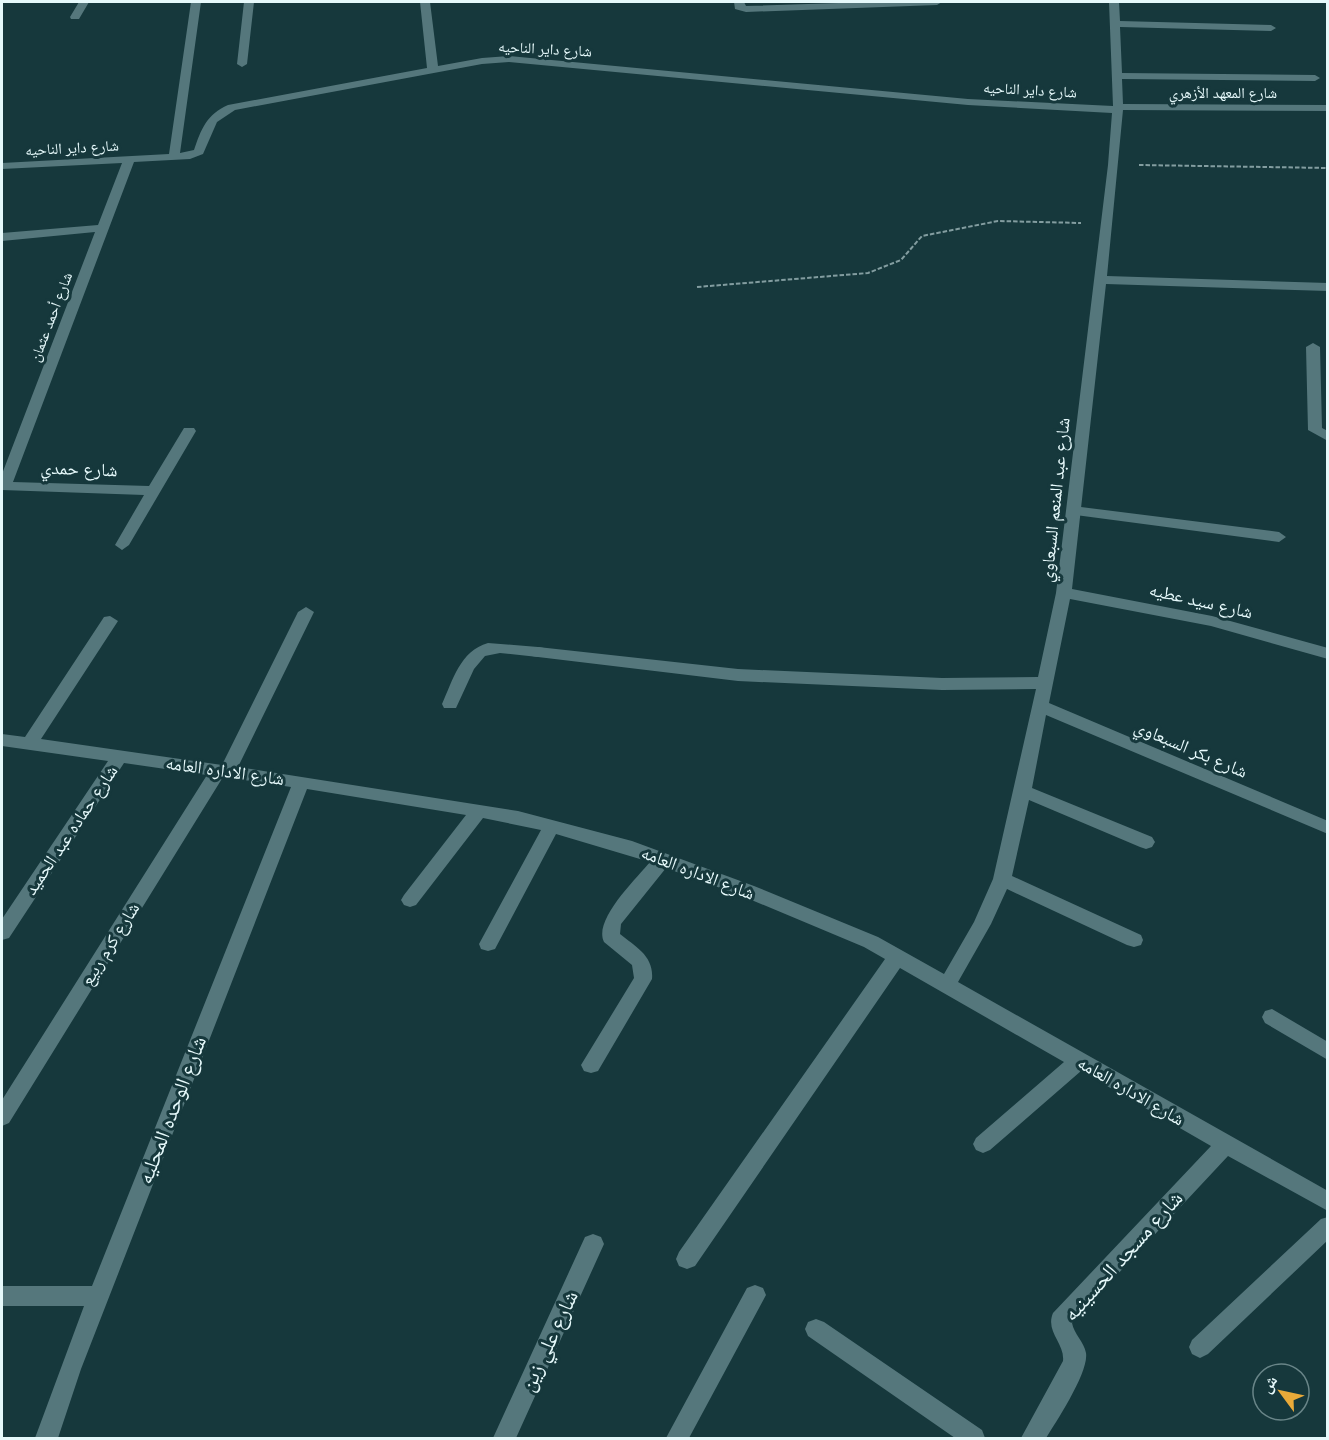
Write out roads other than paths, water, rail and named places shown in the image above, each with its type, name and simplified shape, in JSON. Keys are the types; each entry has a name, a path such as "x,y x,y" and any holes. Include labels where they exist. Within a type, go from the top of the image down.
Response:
{"street":[{"path":"75,17 84,2"},
{"path":"174,157 196,2"},
{"path":"242,64 249,2"},
{"path":"425,2 433,70"},
{"path":"738,2 739,7 743,9 823,3 937,2"},
{"name":"شارع عبد المنعم السبعاوي","path":"947,985 982,924 1002,879 1023,791 1064,593 1114,165 1118,108 1114,2"},
{"path":"1116,24 1270,28"},
{"name":"شارع داير الناحيه","path":"2,166 190,156 200,152 210,121 232,107 482,61 536,61 968,102 1118,108"},
{"path":"1117,76 1316,78"},
{"name":"شارع المعهد الأزهري","path":"1118,108 1328,108"},
{"name":"شارع أحمد عثمان","path":"3,486 129,159"},
{"path":"2,237 102,228"},
{"path":"1100,280 1328,287"},
{"path":"1313,347 1315,430 1328,437"},
{"path":"122,545 189,431"},
{"name":"شارع حمدي","path":"3,486 154,491"},
{"path":"1073,512 1279,537"},
{"name":"شارع سيد عطيه","path":"1064,593 1212,621 1328,654"},
{"name":"شارع كرم ربيع","path":"2,1117 223,771 306,612"},
{"path":"30,743 110,621"},
{"path":"450,704 476,653 485,647 497,646 637,665 749,676 942,684 1044,683"},
{"name":"شارع بكر السبعاوي","path":"1040,706 1328,828"},
{"name":"شارع الاداره العامه","path":"2,740 301,782 479,811 552,826 632,848 871,942 1225,1145 1318,1189 1328,1202"},
{"name":"شارع حماده عبد الحميد","path":"2,933 120,756"},
{"name":"شارع الوحده المحليه","path":"46,1438 66,1379 301,782"},
{"path":"1023,791 1146,842"},
{"path":"410,900 479,811"},
{"path":"488,944 552,826"},
{"path":"591,1065 645,973 640,960 620,947 611,937 612,922 663,860"},
{"path":"1002,879 1134,940"},
{"path":"687,1259 897,957"},
{"path":"1272,1017 1328,1052"},
{"path":"983,1144 1079,1061"},
{"name":"شارع مسجد الحسينيه","path":"1033,1438 1074,1368 1075,1354 1065,1340 1061,1320 1225,1145"},
{"path":"1200,1347 1328,1226"},
{"name":"شارع علي زين","path":"504,1438 593,1244"},
{"path":"677,1438 755,1295"},
{"path":"2,1296 99,1296"},
{"path":"816,1329 974,1438"}]}
